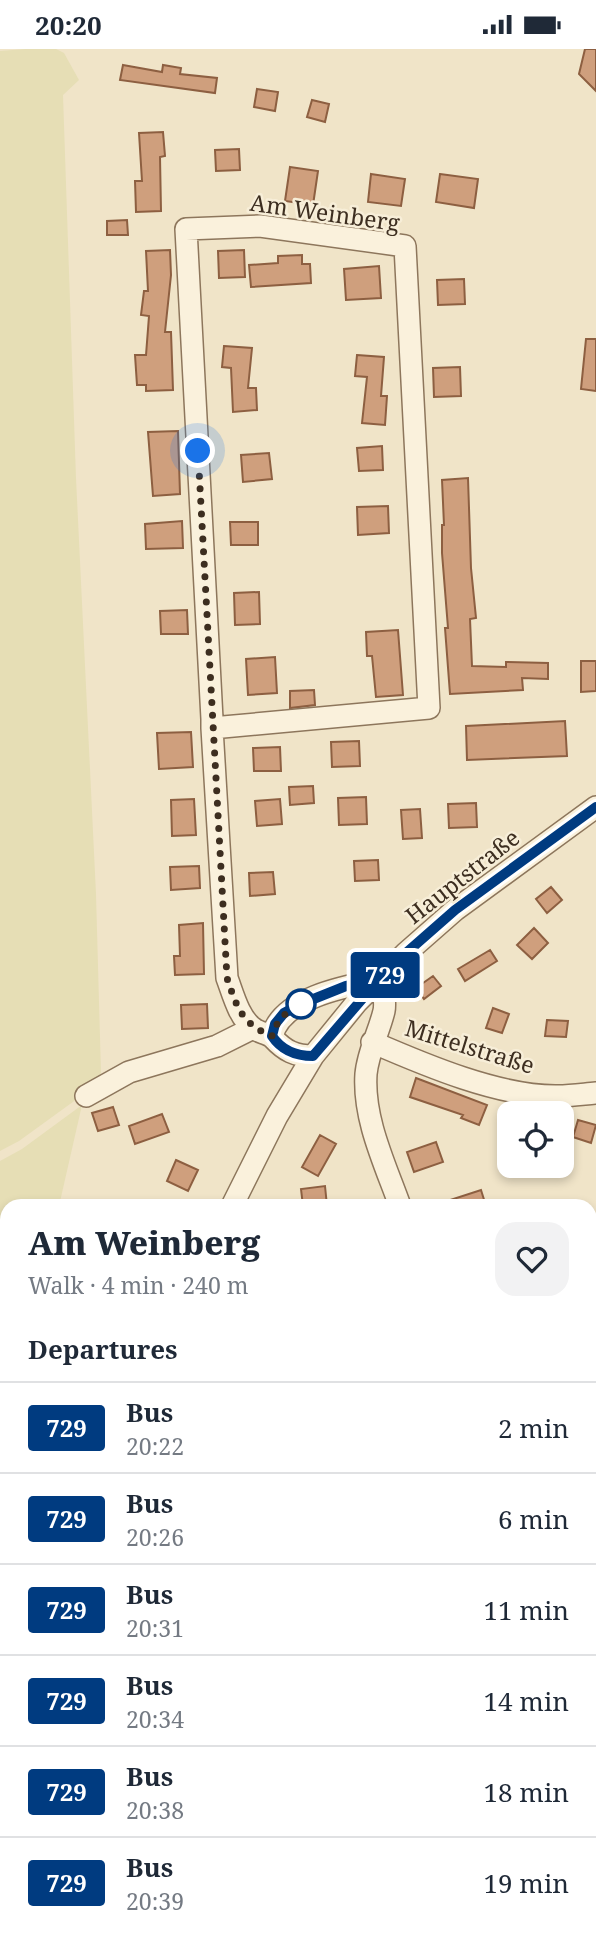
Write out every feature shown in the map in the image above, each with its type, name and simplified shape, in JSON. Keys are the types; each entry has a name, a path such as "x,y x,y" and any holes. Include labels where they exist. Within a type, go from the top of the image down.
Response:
{"street":[{"name":"Am Weinberg","path":"212,728 429,708 405,246 260,226 186,229 212,728 227,978 235,1001 263,1032 289,1052 313,1056"},
{"name":"Hauptstraße","path":"236,1199 277,1116 313,1056 357,1002 406,953 455,910 596,807"},
{"path":"86,1096 129,1072 263,1032 275,1024 284,1013 346,986 382,979 385,1010 372,1042 366,1073 368,1103 374,1133 398,1199"},
{"name":"Mittelstraße","path":"372,1042 431,1066 513,1092 558,1096 596,1093"}],"shaded area":[{"path":"56,49 64,53 79,80 63,95 101,1073 88,1091 19,1141 0,1151 0,51"},
{"path":"82,1105 61,1199 0,1199 0,1161 22,1149"}],"building":[{"path":"585,49 596,49 596,91 579,74"},
{"path":"123,65 162,72 163,65 181,68 180,74 217,78 215,93 120,80"},
{"path":"257,89 278,92 275,111 254,107"},
{"path":"312,100 329,104 325,122 307,117"},
{"path":"163,132 165,156 160,157 161,211 136,212 135,181 142,181 139,133"},
{"path":"239,149 240,170 216,171 215,150"},
{"path":"290,167 318,171 313,205 285,201"},
{"path":"371,174 405,179 401,206 368,202"},
{"path":"440,174 478,179 474,208 436,202"},
{"path":"127,220 128,235 107,235 107,221"},
{"path":"170,250 171,275 165,332 171,332 173,390 146,391 146,385 137,385 135,355 146,355 149,316 141,315 144,291 148,291 146,251"},
{"path":"244,250 245,277 219,278 218,251"},
{"path":"302,255 302,264 310,264 311,283 251,287 249,265 278,263 278,256"},
{"path":"379,266 381,298 346,300 344,269"},
{"path":"464,279 465,304 438,305 437,280"},
{"path":"586,339 596,339 596,391 581,389"},
{"path":"224,346 252,348 248,388 256,388 257,410 233,412 231,368 222,367"},
{"path":"357,355 384,357 381,396 387,396 385,425 362,423 367,377 355,376"},
{"path":"460,367 461,396 434,397 433,368"},
{"path":"178,431 180,494 153,496 148,432"},
{"path":"382,446 383,470 359,471 357,448"},
{"path":"269,453 272,479 243,482 241,455"},
{"path":"468,478 471,568 476,618 470,619 472,666 506,667 506,662 548,663 548,679 522,678 523,690 450,694 442,553 442,480"},
{"path":"388,506 389,533 358,535 357,507"},
{"path":"182,521 183,548 146,549 145,524"},
{"path":"230,522 258,522 258,545 231,545"},
{"path":"259,592 260,624 235,625 234,593"},
{"path":"187,610 188,634 161,634 160,611"},
{"path":"398,630 403,695 376,697 372,656 367,656 366,632"},
{"path":"275,657 277,693 248,695 246,659"},
{"path":"581,661 596,661 596,691 581,692"},
{"path":"314,690 315,705 290,708 290,691"},
{"path":"565,721 567,756 467,760 466,726"},
{"path":"191,732 193,767 159,769 157,733"},
{"path":"359,741 360,766 332,767 331,742"},
{"path":"280,747 281,771 254,771 253,748"},
{"path":"313,786 314,803 290,805 289,787"},
{"path":"366,797 367,824 339,825 338,798"},
{"path":"194,799 196,835 172,836 171,800"},
{"path":"280,799 282,824 257,826 255,801"},
{"path":"476,803 477,827 449,828 448,804"},
{"path":"420,809 422,838 403,839 401,810"},
{"path":"378,860 379,880 355,881 354,861"},
{"path":"199,866 200,888 171,890 170,867"},
{"path":"273,872 275,894 250,896 249,873"},
{"path":"551,887 562,900 547,913 536,899"},
{"path":"203,923 204,974 175,975 174,956 180,956 179,925"},
{"path":"534,928 548,943 532,959 517,945"},
{"path":"490,950 497,961 465,981 458,969"},
{"path":"433,976 441,986 424,999 416,988"},
{"path":"207,1004 208,1028 182,1029 181,1005"},
{"path":"493,1008 509,1014 502,1033 486,1028"},
{"path":"547,1020 568,1021 566,1037 545,1036"},
{"path":"416,1078 487,1105 479,1125 461,1118 463,1115 410,1097"},
{"path":"113,1107 119,1125 98,1131 92,1113"},
{"path":"162,1114 169,1132 135,1144 129,1126"},
{"path":"578,1120 596,1125 591,1143 574,1137"},
{"path":"320,1135 336,1144 318,1176 302,1167"},
{"path":"436,1142 443,1162 414,1172 407,1152"},
{"path":"176,1160 198,1170 188,1191 167,1181"},
{"path":"325,1186 326,1199 302,1199 301,1189"},
{"path":"481,1190 484,1199 453,1199"}],"bus line":[{"name":"729","path":"369,991 313,1056 289,1052 272,1036 275,1024 284,1013 301,1004 346,986 382,979 406,953 455,910 596,807"}],"route":[{"path":"198,451 227,978 235,1001 246,1020 253,1028 272,1036 275,1024 284,1013 301,1004"}]}
